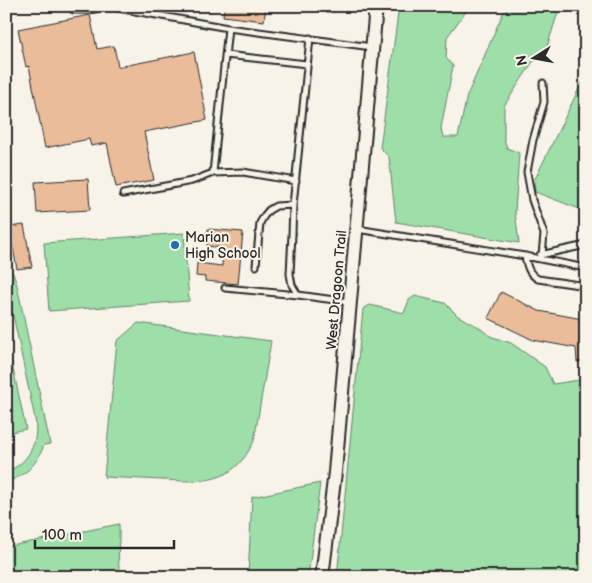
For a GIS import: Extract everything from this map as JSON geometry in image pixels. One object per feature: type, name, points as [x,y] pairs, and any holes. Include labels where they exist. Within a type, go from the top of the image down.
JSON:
[{"type":"street","name":"West Dragoon Trail","points":[[322,577],[335,472],[376,6]]},
{"type":"lane","points":[[67,6],[74,10],[90,10],[107,6],[228,28],[372,47]]},
{"type":"lane","points":[[213,174],[228,28]]},
{"type":"lane","points":[[298,296],[292,285],[290,274],[293,205],[310,38]]},
{"type":"lane","points":[[225,55],[307,64]]},
{"type":"lane","points":[[542,255],[544,234],[532,200],[527,172],[533,140],[544,102],[543,83]]},
{"type":"lane","points":[[123,194],[192,181],[213,174],[243,172],[296,181]]},
{"type":"lane","points":[[256,266],[260,223],[264,216],[276,206],[293,205]]},
{"type":"lane","points":[[356,228],[586,268]]},
{"type":"lane","points":[[525,256],[542,255],[586,245]]},
{"type":"lane","points":[[525,256],[528,269],[532,276],[538,279],[586,286]]},
{"type":"lane","points":[[225,288],[350,302]]},
{"type":"green space","points":[[399,6],[470,6],[447,37],[446,58],[453,66],[441,128],[443,137],[458,137],[467,96],[503,13],[510,6],[560,6],[546,50],[532,63],[504,106],[504,139],[507,148],[519,153],[515,212],[519,243],[396,222],[389,157],[380,148]]},
{"type":"green space","points":[[586,74],[586,215],[582,210],[535,192],[534,181]]},
{"type":"green space","points":[[184,233],[189,301],[49,311],[44,243]]},
{"type":"green space","points":[[6,263],[14,275],[17,285],[50,444],[44,445],[30,469],[19,477],[6,482],[6,472],[21,463],[31,451],[36,428],[6,282]]},
{"type":"green space","points":[[415,296],[445,303],[458,316],[477,326],[490,336],[511,343],[545,367],[553,384],[586,379],[586,577],[337,577],[363,309],[370,305],[404,313],[409,300]]},
{"type":"green space","points":[[138,323],[271,341],[254,441],[237,466],[227,473],[216,478],[191,481],[104,477],[117,341]]},
{"type":"green space","points":[[6,336],[26,429],[6,433]]},
{"type":"green space","points":[[320,483],[308,577],[248,577],[252,497]]},
{"type":"green space","points":[[119,524],[118,558],[121,577],[6,577],[6,547]]},
{"type":"building","points":[[224,6],[266,6],[264,21],[223,16]]},
{"type":"building","points":[[90,15],[97,49],[114,46],[118,67],[194,52],[207,120],[144,132],[154,180],[116,187],[107,143],[91,146],[89,139],[45,148],[29,66],[26,67],[18,29]]},
{"type":"building","points":[[88,179],[90,210],[37,213],[35,182]]},
{"type":"building","points":[[24,225],[32,267],[17,269],[9,227]]},
{"type":"building","points":[[208,229],[243,232],[238,284],[205,281],[205,277],[196,276],[197,263],[222,266],[223,248],[207,246]]},
{"type":"building","points":[[501,292],[539,311],[586,318],[586,361],[577,362],[576,348],[533,340],[488,318]]},
{"type":"place","name":"Marian High School","points":[[175,245]]}]
